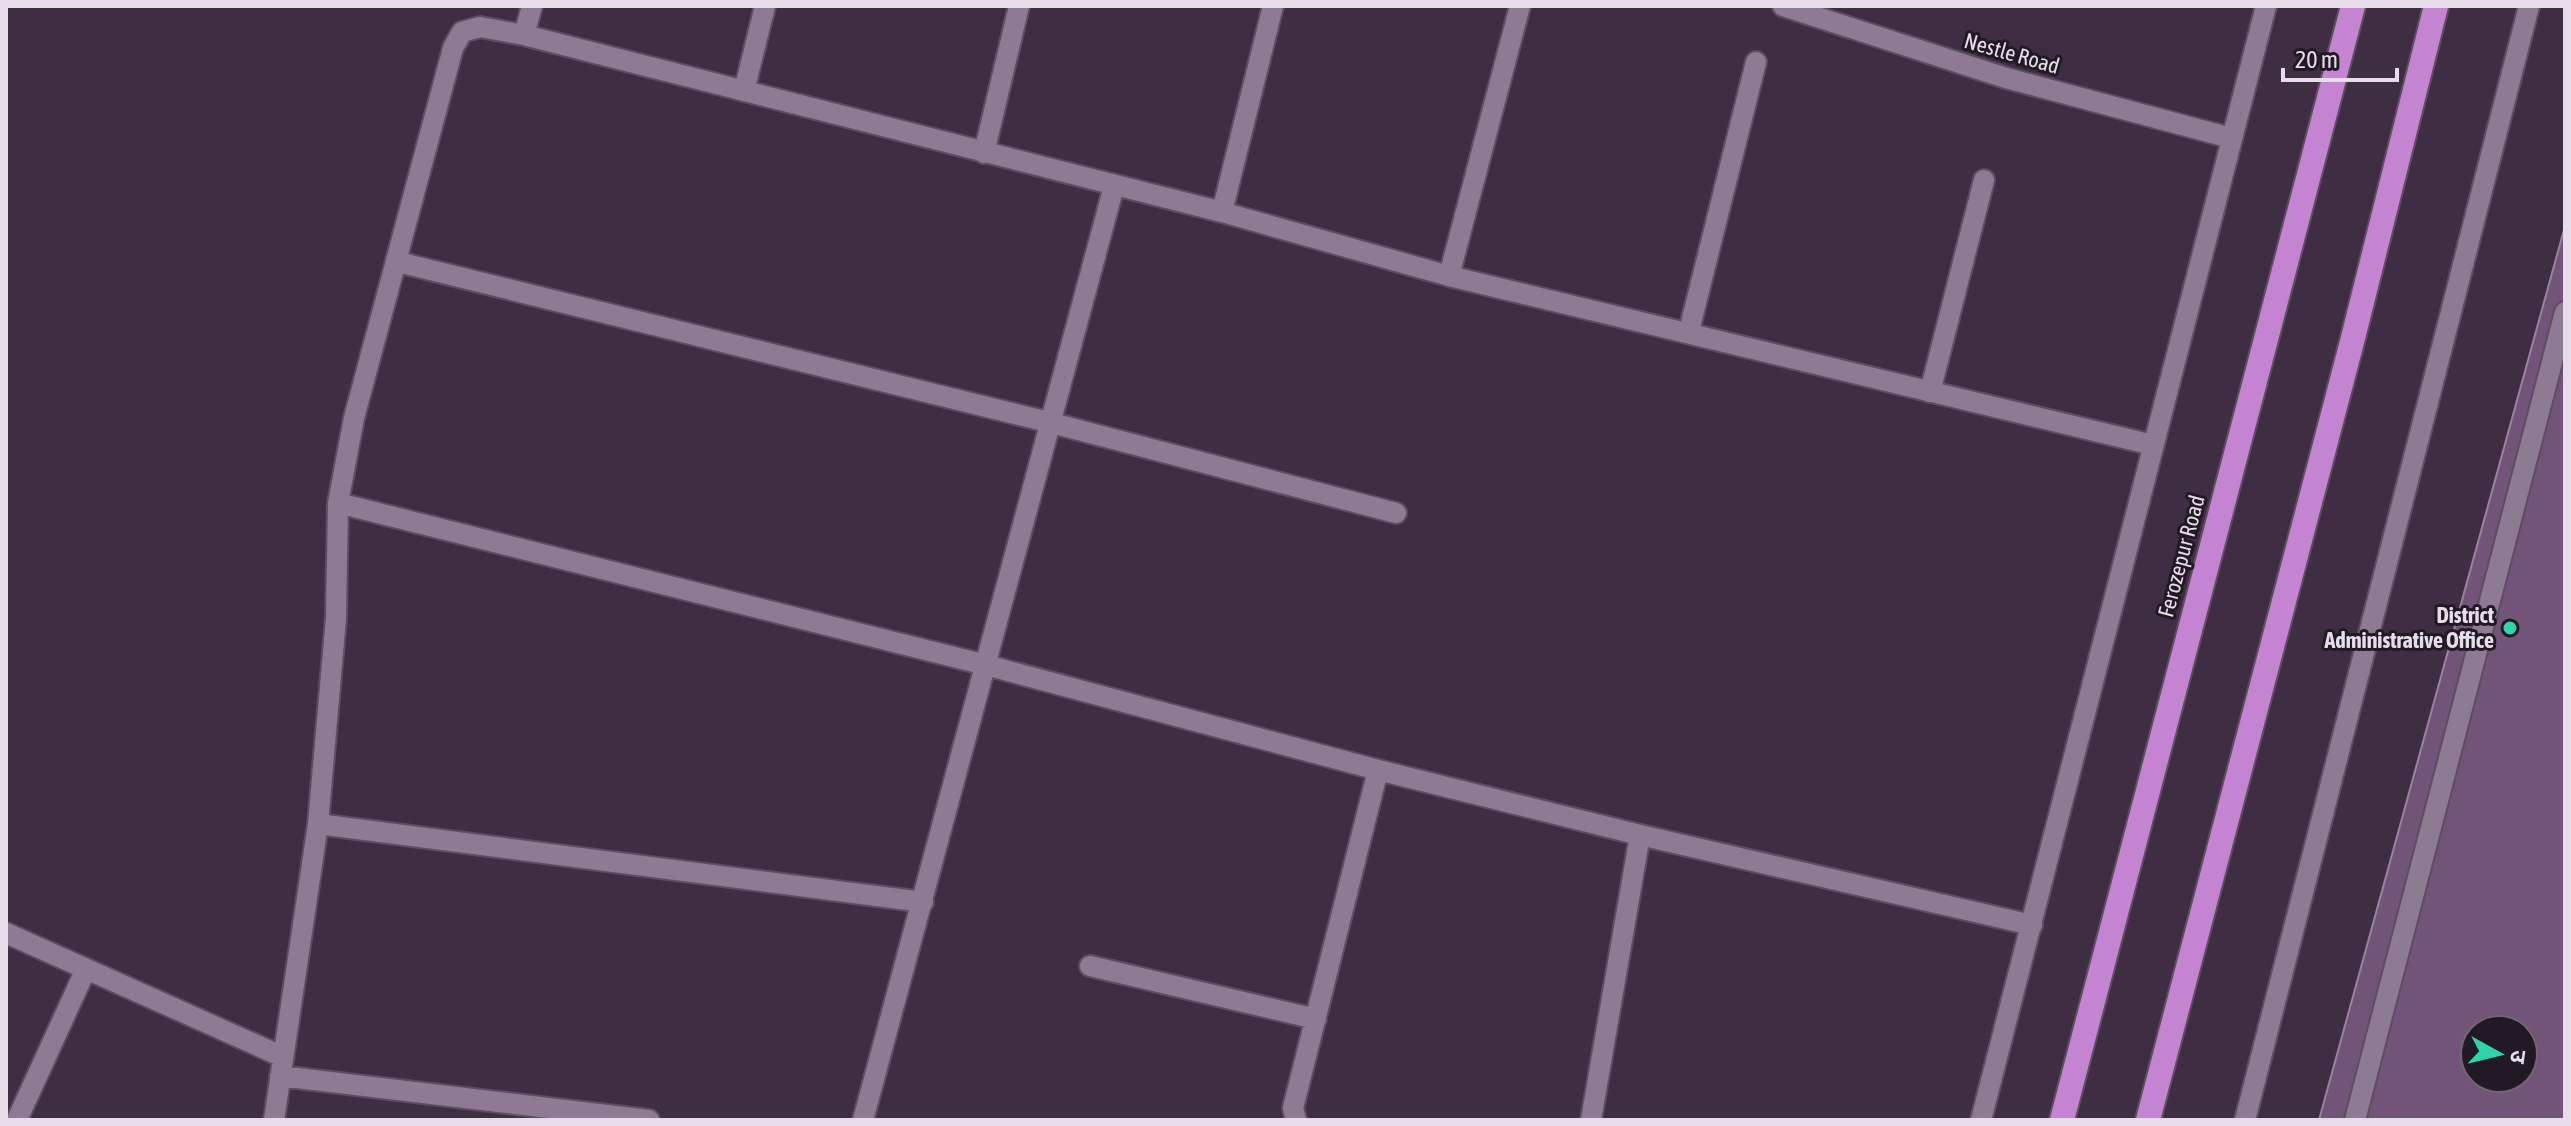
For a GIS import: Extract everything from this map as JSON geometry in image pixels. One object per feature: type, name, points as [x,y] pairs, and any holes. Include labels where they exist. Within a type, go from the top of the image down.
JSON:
[{"type":"highway","name":"Ferozepur Road","points":[[2062,1120],[2353,6]]},
{"type":"highway","points":[[2148,1120],[2353,338],[2436,6]]},
{"type":"street","points":[[524,35],[532,6]]},
{"type":"street","points":[[744,91],[765,6]]},
{"type":"street","points":[[984,153],[1019,6]]},
{"type":"street","points":[[1222,212],[1273,6]]},
{"type":"street","points":[[1449,276],[1520,6]]},
{"type":"street","name":"Nestle Road","points":[[1783,6],[1814,11],[2006,78],[2231,138]]},
{"type":"street","points":[[1981,1120],[2266,6]]},
{"type":"street","points":[[2245,1120],[2529,6]]},
{"type":"street","points":[[274,1120],[318,824],[336,618],[338,503],[354,418],[453,48],[462,32],[480,27],[524,35],[1222,212],[1449,276],[1689,331],[2153,445]]},
{"type":"street","points":[[1689,331],[1756,62]]},
{"type":"street","points":[[1930,392],[1984,180]]},
{"type":"street","points":[[863,1120],[1114,186]]},
{"type":"street","points":[[398,262],[1052,423],[1396,513]]},
{"type":"street","points":[[2355,1120],[2565,312]]},
{"type":"street","points":[[338,503],[986,665],[1378,770],[1640,835],[2032,925]]},
{"type":"street","points":[[1296,1120],[1293,1108],[1378,770]]},
{"type":"street","points":[[318,824],[923,902]]},
{"type":"street","points":[[1591,1120],[1640,835]]},
{"type":"street","points":[[6,933],[282,1066],[649,1120]]},
{"type":"street","points":[[1090,966],[1316,1019]]},
{"type":"street","points":[[17,1120],[86,969]]},
{"type":"building","name":"District Administrative Office","points":[[2565,226],[2565,1120],[2319,1120]]},
{"type":"place","name":"District Administrative Office","points":[[2510,628]]}]
